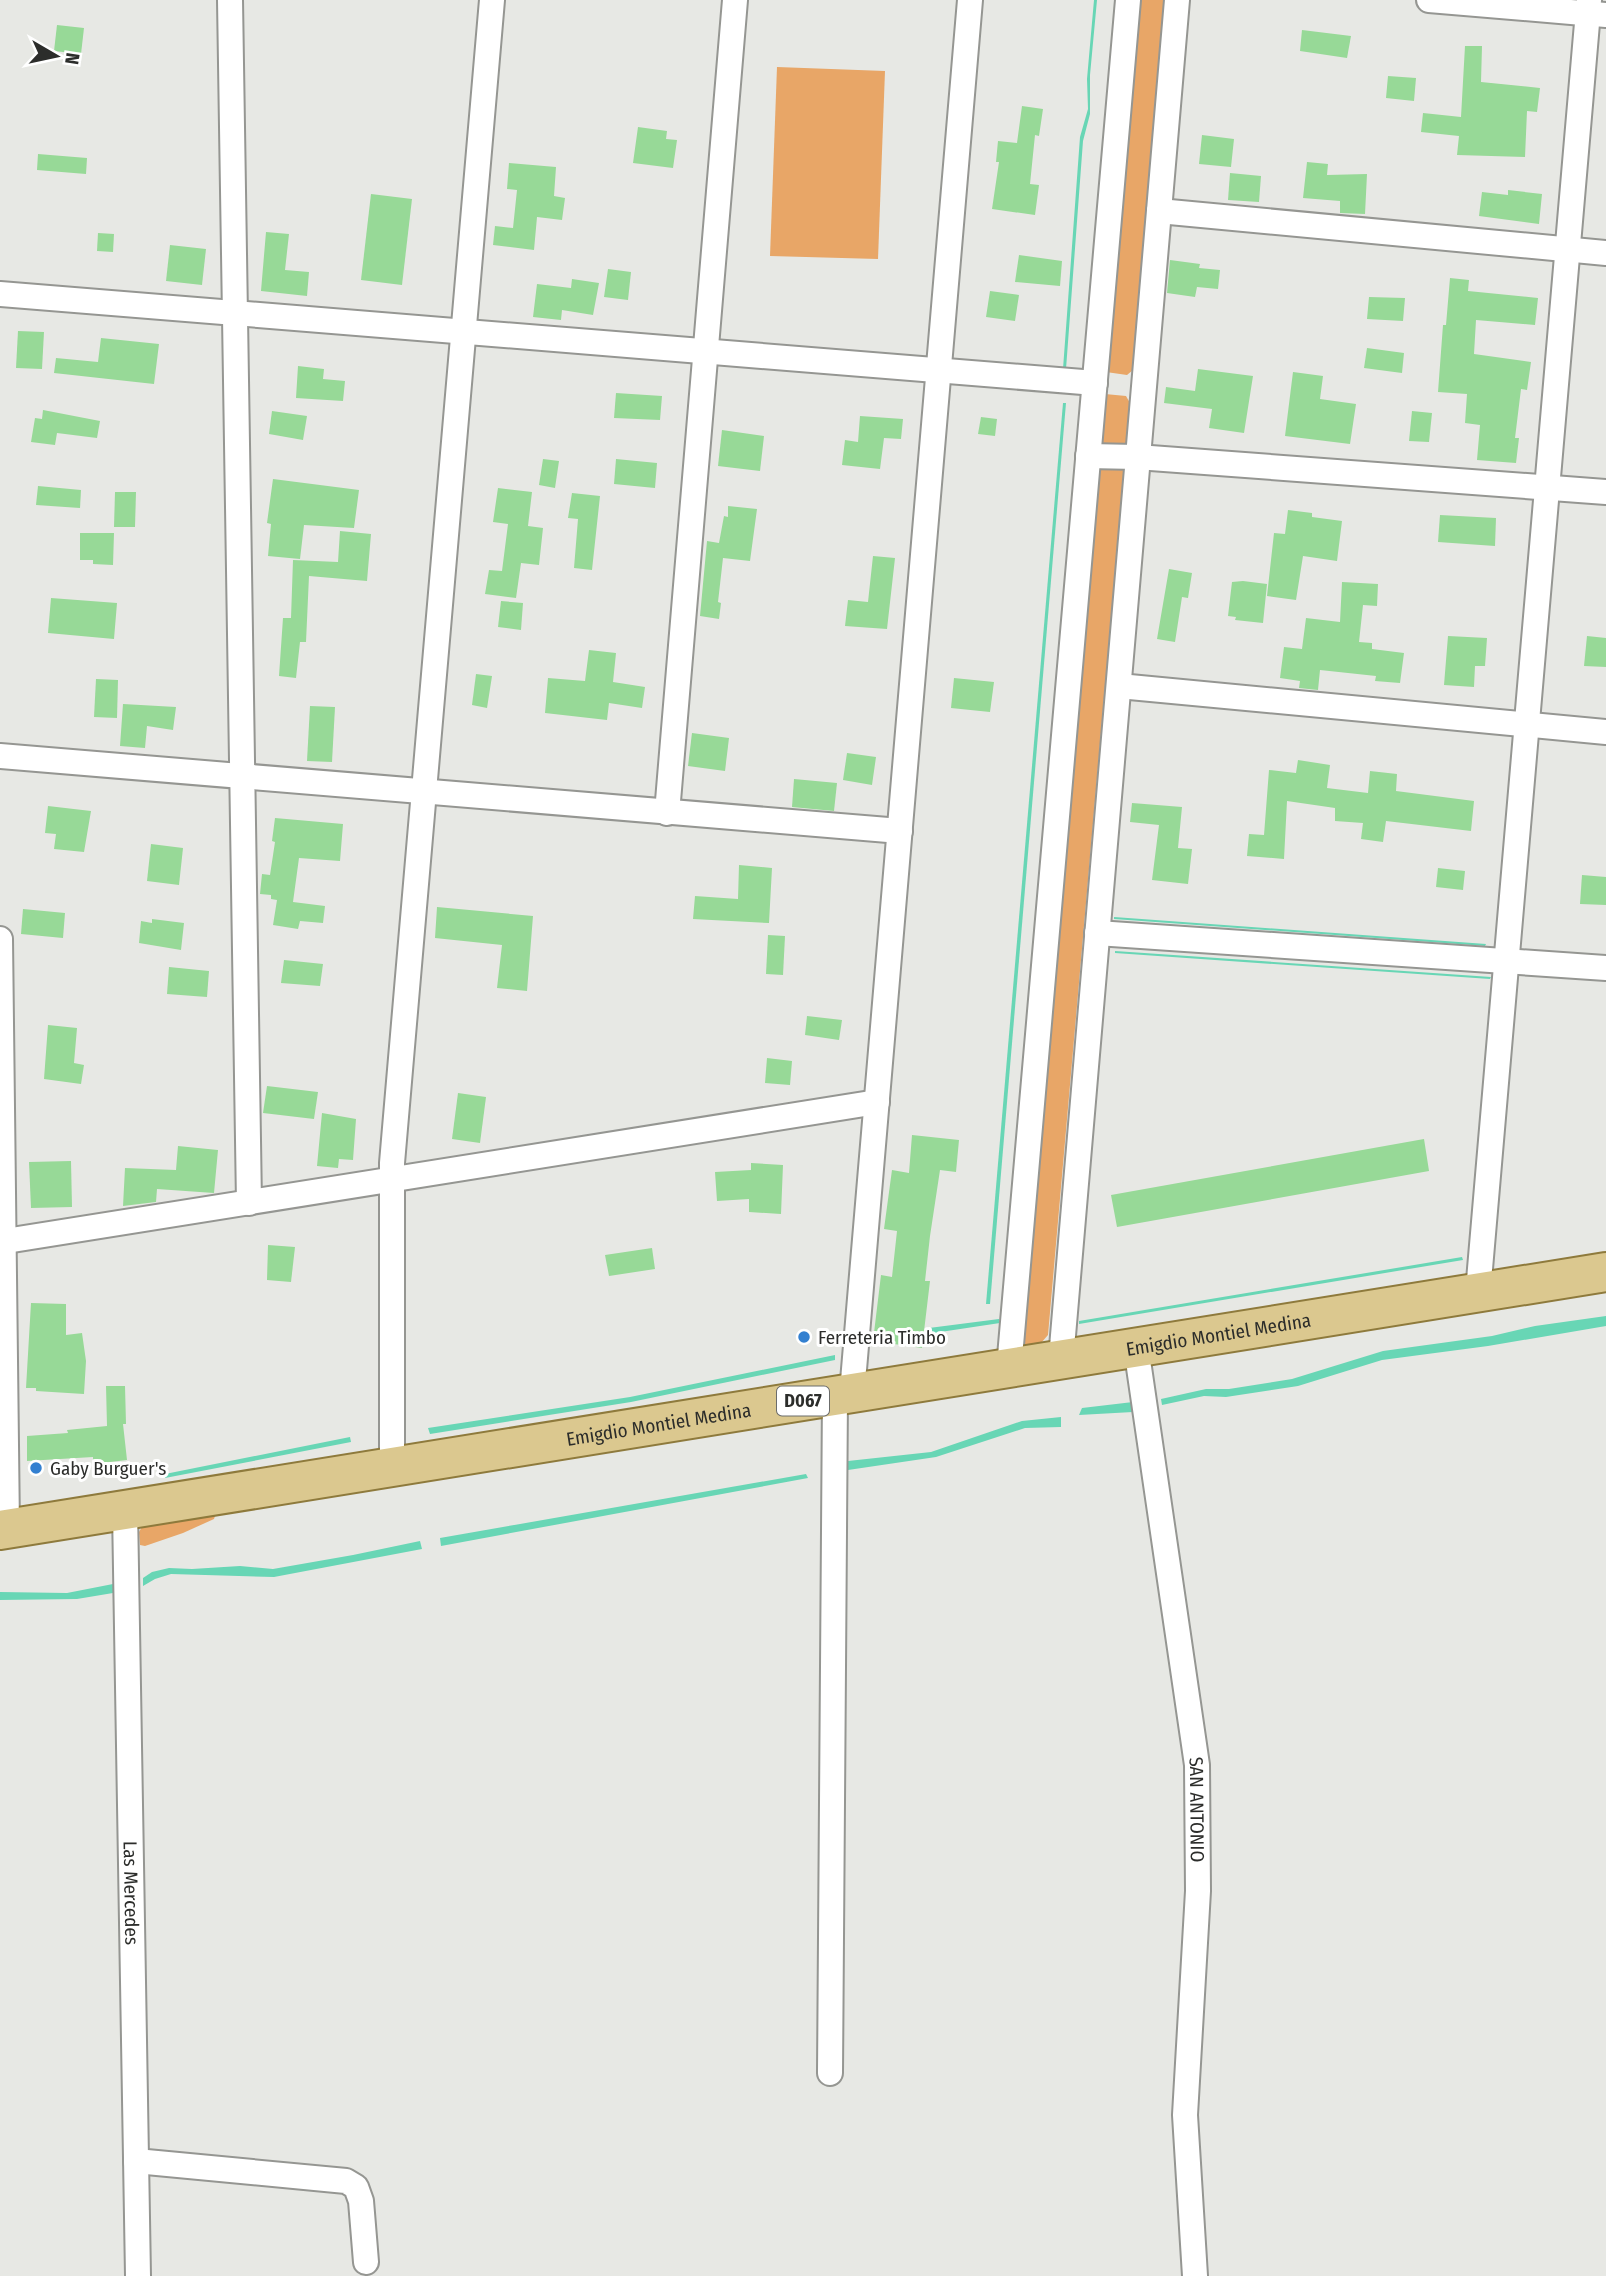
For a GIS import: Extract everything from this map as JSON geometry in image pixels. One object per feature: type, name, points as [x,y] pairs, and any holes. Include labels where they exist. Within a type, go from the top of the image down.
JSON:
[{"type":"main road","name":"Emigdio Montiel Medina","points":[[4,1530],[1606,1272]]},
{"type":"street","points":[[230,0],[249,1203]]},
{"type":"street","points":[[392,1467],[391,1180],[492,0]]},
{"type":"street","points":[[667,813],[735,0]]},
{"type":"street","points":[[830,2073],[844,1395],[877,1102],[970,0]]},
{"type":"street","points":[[1009,1368],[1128,0]]},
{"type":"street","points":[[1061,1359],[1177,0]]},
{"type":"street","points":[[1429,0],[1594,9],[1568,249],[1478,1293]]},
{"type":"street","points":[[1159,211],[1606,253]]},
{"type":"street","points":[[0,294],[1095,383]]},
{"type":"street","points":[[1088,456],[1138,457],[1606,492]]},
{"type":"street","points":[[1119,686],[1606,732]]},
{"type":"street","points":[[0,756],[242,774],[667,813],[900,831]]},
{"type":"street","points":[[1097,933],[1606,968]]},
{"type":"street","points":[[0,939],[4,1530]]},
{"type":"street","points":[[2,1242],[877,1102]]},
{"type":"street","name":"SAN ANTONIO","points":[[1136,1347],[1197,1765],[1198,1891],[1185,2115],[1195,2276]]},
{"type":"street","name":"Las Mercedes","points":[[125,1510],[138,2276]]},
{"type":"street","points":[[136,2161],[346,2181],[356,2187],[361,2201],[366,2262]]},
{"type":"shaded area","points":[[1094,0],[1097,0],[1090,75],[1090,114],[1083,141],[1066,369],[1063,369],[1080,137],[1088,109],[1087,79]]},
{"type":"shaded area","points":[[1136,0],[1166,0],[1133,370],[1127,375],[1106,372]]},
{"type":"shaded area","points":[[777,67],[885,71],[878,259],[770,256]]},
{"type":"shaded area","points":[[1105,394],[1126,396],[1130,403],[1048,1335],[1041,1343],[1025,1345],[1022,1342]]},
{"type":"shaded area","points":[[1063,403],[1066,403],[990,1304],[986,1304]]},
{"type":"shaded area","points":[[1114,917],[1486,944],[1485,946]]},
{"type":"shaded area","points":[[1115,951],[1491,977],[1490,979]]},
{"type":"shaded area","points":[[1462,1257],[1463,1260],[1079,1324],[1079,1321]]},
{"type":"shaded area","points":[[1606,1316],[1606,1326],[1382,1360],[1298,1386],[1226,1397],[1204,1396],[1162,1405],[1161,1399],[1206,1389],[1229,1389],[1292,1379],[1383,1351]]},
{"type":"shaded area","points":[[999,1319],[1000,1323],[927,1334],[929,1328]]},
{"type":"shaded area","points":[[835,1355],[835,1360],[631,1402],[430,1434],[428,1428],[630,1397]]},
{"type":"shaded area","points":[[1133,1402],[1133,1412],[1079,1415],[1082,1408]]},
{"type":"shaded area","points":[[1061,1417],[1061,1427],[1025,1428],[936,1457],[848,1470],[848,1461],[931,1452],[1022,1421]]},
{"type":"shaded area","points":[[350,1437],[351,1442],[165,1478],[165,1474]]},
{"type":"shaded area","points":[[806,1474],[808,1478],[441,1546],[440,1538]]},
{"type":"shaded area","points":[[213,1515],[214,1519],[183,1533],[145,1546],[140,1545],[139,1532],[143,1525]]},
{"type":"shaded area","points":[[420,1541],[422,1549],[274,1577],[171,1574],[143,1586],[143,1578],[152,1572],[169,1568],[240,1566],[273,1569]]},
{"type":"shaded area","points":[[113,1584],[113,1593],[77,1599],[0,1600],[0,1592],[67,1593]]},
{"type":"building","points":[[57,25],[84,28],[81,54],[54,51]]},
{"type":"building","points":[[1302,30],[1351,36],[1347,58],[1300,51]]},
{"type":"building","points":[[1465,46],[1482,46],[1481,82],[1540,88],[1537,112],[1527,111],[1525,157],[1457,155],[1459,136],[1421,132],[1423,113],[1461,117]]},
{"type":"building","points":[[1388,76],[1416,78],[1414,101],[1386,98]]},
{"type":"building","points":[[1022,106],[1043,109],[1039,136],[1035,135],[1030,184],[1039,185],[1035,215],[992,209],[999,162],[996,162],[998,141],[1017,143]]},
{"type":"building","points":[[638,127],[667,131],[666,139],[677,140],[673,168],[633,163]]},
{"type":"building","points":[[1202,135],[1234,139],[1231,167],[1199,164]]},
{"type":"building","points":[[38,154],[87,158],[86,174],[37,170]]},
{"type":"building","points":[[1307,162],[1328,164],[1327,175],[1367,174],[1365,214],[1340,213],[1340,201],[1303,198]]},
{"type":"building","points":[[509,163],[556,167],[554,196],[565,198],[562,220],[537,217],[534,250],[493,245],[495,226],[513,228],[517,190],[507,189]]},
{"type":"building","points":[[1230,173],[1261,176],[1259,202],[1228,200]]},
{"type":"building","points":[[1508,190],[1542,194],[1539,224],[1479,216],[1482,192],[1508,195]]},
{"type":"building","points":[[371,194],[412,199],[402,285],[361,280]]},
{"type":"building","points":[[266,232],[289,234],[285,270],[309,272],[307,296],[261,291]]},
{"type":"building","points":[[98,233],[114,234],[113,252],[97,251]]},
{"type":"building","points":[[170,245],[206,249],[202,285],[166,281]]},
{"type":"building","points":[[1019,255],[1062,261],[1060,286],[1015,282]]},
{"type":"building","points":[[1170,260],[1200,264],[1199,268],[1220,270],[1218,289],[1197,287],[1195,297],[1167,293]]},
{"type":"building","points":[[608,269],[631,272],[628,300],[604,297]]},
{"type":"building","points":[[1450,278],[1469,280],[1468,291],[1538,298],[1535,325],[1476,320],[1474,354],[1531,362],[1527,390],[1521,389],[1515,438],[1519,438],[1516,463],[1477,460],[1480,425],[1465,423],[1467,394],[1438,392]]},
{"type":"building","points":[[572,279],[599,283],[593,315],[562,310],[561,320],[533,317],[537,284],[571,288]]},
{"type":"building","points":[[990,291],[1019,295],[1015,321],[986,317]]},
{"type":"building","points":[[1369,297],[1405,298],[1403,321],[1367,319]]},
{"type":"building","points":[[18,331],[44,332],[42,369],[16,368]]},
{"type":"building","points":[[101,338],[159,344],[154,384],[54,373],[56,358],[98,362]]},
{"type":"building","points":[[1367,348],[1404,353],[1402,373],[1364,368]]},
{"type":"building","points":[[298,366],[324,369],[323,379],[345,381],[343,401],[296,398]]},
{"type":"building","points":[[1198,369],[1253,376],[1244,433],[1209,428],[1212,409],[1164,403],[1166,387],[1195,391]]},
{"type":"building","points":[[1293,372],[1323,376],[1320,399],[1356,404],[1350,444],[1285,436]]},
{"type":"building","points":[[616,393],[662,396],[660,420],[614,418]]},
{"type":"building","points":[[43,410],[100,421],[97,438],[57,433],[55,445],[31,442],[35,418],[42,419]]},
{"type":"building","points":[[272,411],[307,416],[303,440],[269,434]]},
{"type":"building","points":[[1412,411],[1432,413],[1429,442],[1409,441]]},
{"type":"building","points":[[860,416],[903,419],[901,439],[884,438],[880,469],[842,465],[845,440],[858,442]]},
{"type":"building","points":[[981,417],[997,419],[995,436],[978,434]]},
{"type":"building","points":[[722,430],[764,436],[760,471],[718,466]]},
{"type":"building","points":[[543,459],[559,461],[555,488],[539,485]]},
{"type":"building","points":[[616,459],[657,463],[655,488],[614,484]]},
{"type":"building","points":[[273,479],[359,490],[354,528],[304,525],[300,559],[268,556],[271,524],[267,523]]},
{"type":"building","points":[[38,486],[81,490],[80,508],[36,505]]},
{"type":"building","points":[[498,488],[532,492],[528,526],[543,528],[539,565],[521,563],[516,598],[485,594],[489,570],[502,571],[508,524],[493,522]]},
{"type":"building","points":[[115,492],[136,492],[135,527],[114,527]]},
{"type":"building","points":[[572,493],[600,496],[592,570],[574,568],[578,519],[568,518]]},
{"type":"building","points":[[728,506],[757,509],[750,561],[723,558],[718,602],[721,603],[719,619],[700,616],[707,541],[719,543],[724,516],[728,517]]},
{"type":"building","points":[[1288,510],[1342,521],[1337,561],[1303,556],[1296,600],[1267,596],[1274,533],[1285,534]]},
{"type":"building","points":[[1440,515],[1496,518],[1495,546],[1438,542]]},
{"type":"building","points":[[340,531],[371,534],[367,581],[309,576],[306,642],[300,642],[296,678],[279,676],[283,618],[291,618],[293,560],[338,562]]},
{"type":"building","points":[[80,533],[114,533],[113,565],[80,560]]},
{"type":"building","points":[[873,556],[895,558],[887,629],[845,626],[848,600],[868,602]]},
{"type":"building","points":[[1169,569],[1192,573],[1188,598],[1182,597],[1175,642],[1157,639]]},
{"type":"building","points":[[1232,582],[1267,584],[1263,623],[1235,620],[1236,617],[1228,616]]},
{"type":"building","points":[[1342,582],[1378,584],[1377,606],[1363,605],[1359,642],[1372,643],[1372,649],[1404,653],[1400,683],[1375,681],[1376,676],[1320,670],[1318,690],[1299,688],[1300,681],[1280,678],[1284,647],[1302,649],[1306,618],[1340,622]]},
{"type":"building","points":[[51,598],[117,603],[114,639],[48,633]]},
{"type":"building","points":[[501,601],[523,603],[521,630],[498,627]]},
{"type":"building","points":[[1448,636],[1487,638],[1485,666],[1475,666],[1474,687],[1444,685]]},
{"type":"building","points":[[1587,636],[1606,638],[1606,667],[1584,666]]},
{"type":"building","points":[[589,650],[616,653],[613,682],[645,687],[642,708],[609,703],[607,720],[545,713],[548,678],[585,681]]},
{"type":"building","points":[[476,674],[492,676],[487,708],[472,705]]},
{"type":"building","points":[[954,678],[994,682],[990,712],[951,708]]},
{"type":"building","points":[[96,679],[118,680],[117,718],[94,717]]},
{"type":"building","points":[[123,704],[176,707],[173,730],[147,726],[145,748],[120,746]]},
{"type":"building","points":[[310,706],[335,707],[332,762],[307,761]]},
{"type":"building","points":[[692,733],[729,738],[725,771],[688,766]]},
{"type":"building","points":[[847,753],[876,757],[872,785],[843,780]]},
{"type":"building","points":[[1298,760],[1330,765],[1327,788],[1368,793],[1370,771],[1397,774],[1396,791],[1474,801],[1471,831],[1386,821],[1383,842],[1361,839],[1363,823],[1335,821],[1335,808],[1287,801],[1284,859],[1247,856],[1249,834],[1264,835],[1269,770],[1296,773]]},
{"type":"building","points":[[794,779],[837,783],[834,811],[792,807]]},
{"type":"building","points":[[1132,803],[1182,807],[1178,848],[1192,849],[1188,884],[1152,880],[1159,825],[1130,822]]},
{"type":"building","points":[[48,806],[91,811],[84,852],[54,849],[56,834],[45,833]]},
{"type":"building","points":[[275,818],[343,824],[340,861],[299,858],[293,902],[325,906],[323,923],[300,921],[298,929],[273,925],[277,900],[271,899],[271,895],[260,894],[262,874],[270,875]]},
{"type":"building","points":[[151,844],[183,848],[179,885],[147,881]]},
{"type":"building","points":[[739,865],[772,868],[769,923],[693,919],[695,896],[738,899]]},
{"type":"building","points":[[1438,868],[1465,871],[1463,890],[1436,887]]},
{"type":"building","points":[[1582,875],[1606,877],[1606,905],[1580,904]]},
{"type":"building","points":[[437,907],[533,916],[527,991],[497,988],[502,945],[435,938]]},
{"type":"building","points":[[23,909],[65,913],[63,938],[21,934]]},
{"type":"building","points":[[152,919],[184,923],[181,950],[139,943],[141,921],[152,923]]},
{"type":"building","points":[[768,935],[785,936],[783,975],[766,974]]},
{"type":"building","points":[[284,960],[323,964],[320,986],[281,983]]},
{"type":"building","points":[[169,967],[209,971],[207,997],[167,994]]},
{"type":"building","points":[[807,1016],[842,1020],[839,1040],[805,1035]]},
{"type":"building","points":[[48,1025],[77,1028],[74,1063],[84,1065],[81,1084],[44,1079]]},
{"type":"building","points":[[767,1058],[792,1061],[790,1085],[765,1083]]},
{"type":"building","points":[[267,1086],[318,1092],[314,1119],[263,1113]]},
{"type":"building","points":[[458,1093],[486,1097],[480,1143],[452,1139]]},
{"type":"building","points":[[322,1113],[356,1119],[353,1160],[339,1159],[338,1168],[317,1166]]},
{"type":"building","points":[[912,1135],[959,1140],[956,1172],[940,1170],[925,1281],[930,1281],[922,1348],[873,1341],[881,1275],[892,1277],[897,1231],[884,1229],[892,1170],[909,1173]]},
{"type":"building","points":[[1424,1139],[1429,1171],[1117,1227],[1111,1195]]},
{"type":"building","points":[[178,1146],[218,1150],[214,1193],[157,1189],[156,1202],[123,1206],[125,1168],[176,1170]]},
{"type":"building","points":[[71,1161],[72,1207],[31,1208],[29,1162]]},
{"type":"building","points":[[751,1163],[783,1165],[781,1214],[749,1212],[749,1199],[717,1201],[715,1172],[751,1170]]},
{"type":"building","points":[[268,1245],[295,1247],[291,1282],[267,1280]]},
{"type":"building","points":[[652,1248],[655,1269],[609,1276],[605,1255]]},
{"type":"building","points":[[31,1303],[66,1304],[66,1335],[82,1333],[86,1361],[84,1394],[26,1388]]},
{"type":"building","points":[[106,1386],[125,1386],[126,1424],[123,1424],[127,1460],[93,1464],[93,1457],[27,1461],[27,1436],[68,1433],[67,1430],[107,1426]]},
{"type":"place","name":"Ferreteria Timbo","points":[[804,1337]]},
{"type":"place","name":"Gaby Burguer's","points":[[36,1468]]}]
